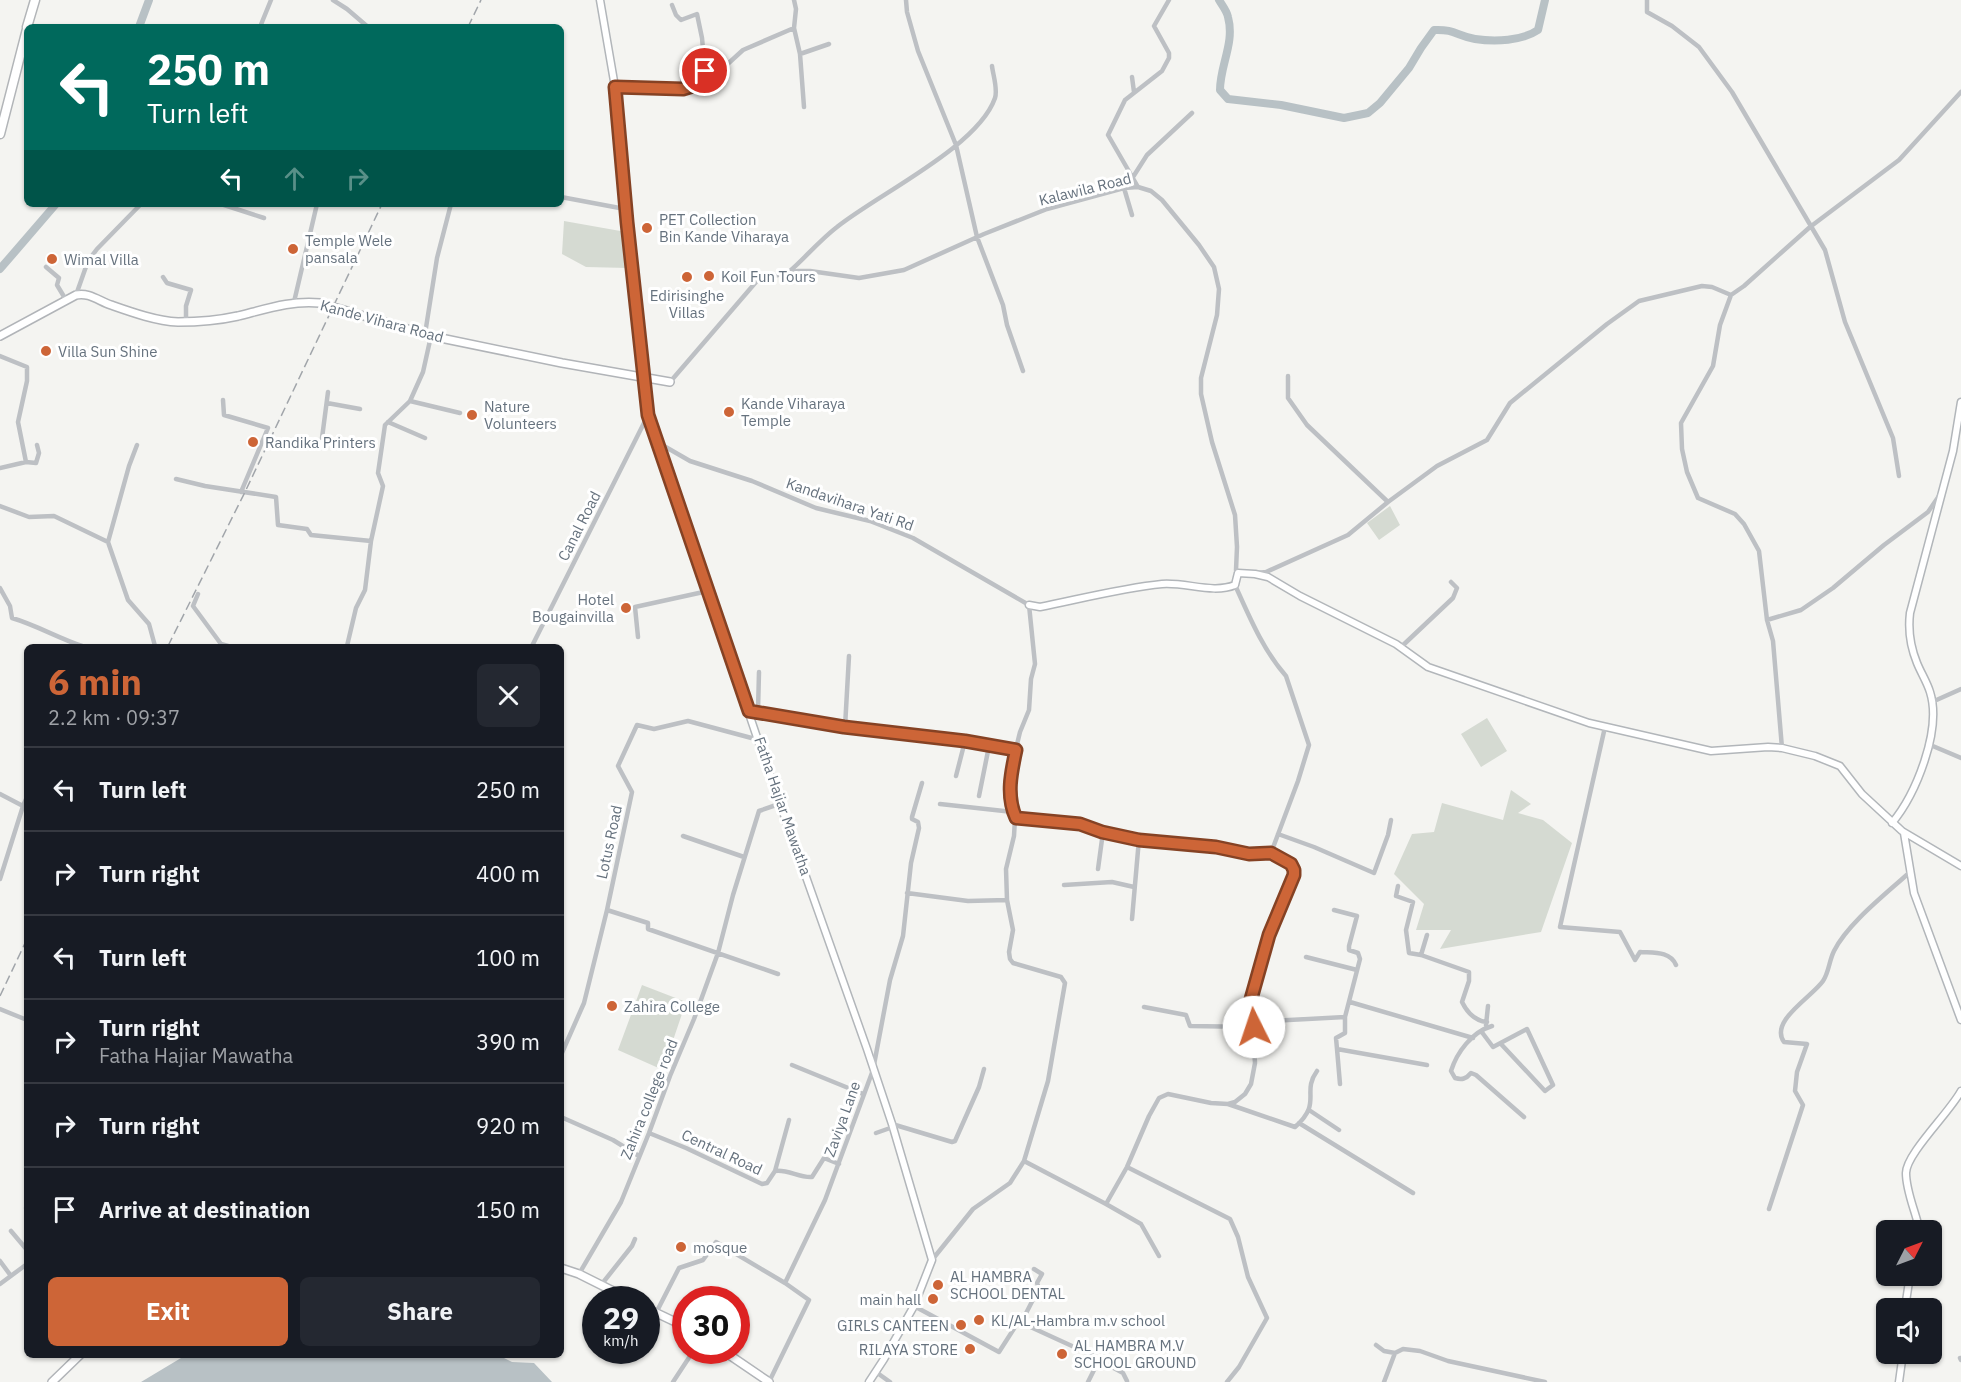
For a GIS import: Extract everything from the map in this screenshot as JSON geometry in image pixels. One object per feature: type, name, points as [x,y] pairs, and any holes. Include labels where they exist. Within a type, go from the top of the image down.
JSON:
[{"type":"highway","points":[[28,24],[35,0]]},
{"type":"highway","points":[[0,134],[24,40]]},
{"type":"main road","name":"Kande Vihara Road","points":[[76,295],[84,293],[111,305],[159,319],[186,321],[234,317],[294,302],[320,303],[428,335],[670,382]]},
{"type":"main road","points":[[0,336],[76,295]]},
{"type":"main road","points":[[564,1269],[601,1285]]},
{"type":"main road","points":[[52,1382],[77,1358]]},
{"type":"main road","points":[[743,1364],[769,1382]]},
{"type":"street","points":[[261,24],[270,0]]},
{"type":"street","points":[[333,0],[364,24]]},
{"type":"street","name":"Fatha Hajiar Mawatha","points":[[600,0],[615,87],[625,209],[648,415],[893,1126],[932,1260]]},
{"type":"street","points":[[794,0],[796,9],[794,28],[800,54],[804,107]]},
{"type":"street","points":[[906,0],[918,51],[956,145],[977,237],[1003,305],[1007,325],[1023,371]]},
{"type":"street","points":[[1138,187],[1108,135],[1125,100],[1167,66],[1169,52],[1154,26],[1169,0]]},
{"type":"street","points":[[1647,0],[1647,12],[1672,26],[1699,46],[1732,92],[1825,250],[1845,321],[1893,438],[1899,476]]},
{"type":"street","points":[[672,5],[681,20],[697,14],[705,71],[709,81]]},
{"type":"street","points":[[615,87],[683,89],[709,81],[743,50],[794,28]]},
{"type":"street","points":[[800,54],[829,44]]},
{"type":"street","points":[[788,273],[837,227],[956,145],[972,131],[988,112],[996,95],[992,66]]},
{"type":"street","points":[[681,74],[683,89]]},
{"type":"street","points":[[1132,77],[1134,92]]},
{"type":"street","points":[[1782,748],[1773,641],[1767,620],[1759,551],[1744,524],[1735,514],[1698,498],[1687,472],[1682,449],[1681,423],[1713,366],[1720,325],[1731,295],[1810,227],[1899,160],[1961,92]]},
{"type":"street","points":[[1133,177],[1147,155],[1192,113]]},
{"type":"street","name":"Kalawila Road","points":[[670,382],[756,282],[768,277],[810,271],[859,278],[904,270],[1047,209],[1124,188],[1138,187],[1151,190],[1199,245],[1214,267],[1219,289],[1201,378],[1201,393],[1212,442],[1235,515],[1236,570],[1238,573]]},
{"type":"street","points":[[1124,188],[1132,215]]},
{"type":"street","points":[[564,198],[625,209]]},
{"type":"street","points":[[76,295],[81,277],[92,255],[138,207]]},
{"type":"street","points":[[230,207],[264,218]]},
{"type":"street","points":[[294,302],[316,207]]},
{"type":"street","points":[[347,644],[356,608],[365,590],[371,541],[383,486],[378,473],[385,425],[410,401],[424,369],[437,258],[450,207]]},
{"type":"street","points":[[46,267],[59,278],[57,285],[66,300]]},
{"type":"street","points":[[163,277],[167,283],[191,290],[186,306],[186,321]]},
{"type":"street","points":[[1255,574],[1266,572],[1348,535],[1437,466],[1487,440],[1510,404],[1607,324],[1639,301],[1702,286],[1712,287],[1731,295]]},
{"type":"street","points":[[0,357],[27,367],[27,381],[18,422],[26,462]]},
{"type":"street","points":[[1288,376],[1288,398],[1307,425],[1388,502]]},
{"type":"street","points":[[322,438],[328,392]]},
{"type":"street","points":[[223,400],[224,414],[268,428],[241,492]]},
{"type":"street","points":[[410,401],[460,413]]},
{"type":"street","points":[[1892,822],[1915,788],[1928,744],[1932,702],[1908,633],[1910,613],[1953,451],[1961,402]]},
{"type":"street","points":[[327,403],[360,409]]},
{"type":"street","name":"Canal Road","points":[[533,644],[648,415]]},
{"type":"street","points":[[387,422],[425,438]]},
{"type":"street","name":"Kandavihara Yati Rd","points":[[657,442],[690,461],[752,481],[816,508],[870,521],[913,538],[1029,605]]},
{"type":"street","points":[[137,445],[108,542],[128,600],[149,624],[154,644]]},
{"type":"street","points":[[0,468],[26,462],[36,463],[39,453],[37,446]]},
{"type":"street","points":[[176,479],[276,497],[278,525],[307,530],[311,535],[371,541]]},
{"type":"street","points":[[1767,620],[1801,610],[1833,588],[1884,544],[1928,512],[1944,489]]},
{"type":"street","points":[[0,506],[29,517],[54,516],[108,542]]},
{"type":"street","points":[[1271,853],[1309,745],[1286,676],[1250,618],[1235,585],[1238,573],[1268,577],[1400,648],[1428,667],[1517,699],[1605,727],[1711,751],[1782,748],[1815,756],[1840,766],[1862,794],[1904,833],[1961,866]]},
{"type":"street","points":[[1400,648],[1453,598],[1457,588],[1451,582]]},
{"type":"street","points":[[869,1382],[914,1306],[932,1260],[973,1209],[1010,1183],[1024,1161],[1048,1081],[1065,983],[1061,977],[1013,963],[1009,952],[1013,930],[1007,900],[1006,869],[1014,836],[1010,773],[1020,732],[1029,710],[1035,664],[1029,605],[1040,607],[1162,584],[1186,584],[1224,589],[1235,585]]},
{"type":"street","points":[[0,588],[10,606],[12,618],[28,622],[77,644]]},
{"type":"street","points":[[638,637],[635,607],[708,591]]},
{"type":"street","points":[[198,594],[193,606],[221,644]]},
{"type":"street","points":[[844,727],[849,656]]},
{"type":"street","points":[[758,711],[759,672]]},
{"type":"street","points":[[1932,702],[1961,688]]},
{"type":"street","points":[[749,711],[844,727],[965,741],[1016,750]]},
{"type":"street","name":"Lotus Road","points":[[564,1048],[584,1003],[607,910],[632,792],[618,766],[637,725],[654,729],[688,721],[759,740]]},
{"type":"street","points":[[1605,727],[1560,927],[1620,932],[1635,960],[1640,952],[1667,954],[1676,965]]},
{"type":"street","points":[[956,776],[965,741]]},
{"type":"street","points":[[1928,744],[1961,758]]},
{"type":"street","points":[[979,796],[989,746]]},
{"type":"street","name":"Zaviya Lane","points":[[785,1283],[825,1200],[873,1070],[890,980],[903,936],[911,863],[919,828],[918,822],[912,817],[922,783]]},
{"type":"street","points":[[0,794],[24,806]]},
{"type":"street","name":"Zahira college road","points":[[579,1275],[621,1202],[694,1019],[718,952],[759,811],[782,803]]},
{"type":"street","points":[[940,804],[1080,824],[1102,832],[1139,840],[1216,847],[1249,854],[1271,853],[1291,864],[1294,870],[1269,935],[1251,999],[1255,1063],[1251,1083],[1245,1094],[1235,1102],[1228,1104]]},
{"type":"street","points":[[0,879],[24,810]]},
{"type":"street","points":[[1278,834],[1374,873],[1391,820]]},
{"type":"street","points":[[1098,869],[1102,832]]},
{"type":"street","points":[[1904,833],[1914,893],[1961,1017]]},
{"type":"street","points":[[683,836],[744,857]]},
{"type":"street","points":[[1132,919],[1139,840]]},
{"type":"street","points":[[1769,1209],[1803,1105],[1795,1091],[1797,1071],[1807,1044],[1784,1042],[1780,1032],[1784,1022],[1822,982],[1834,951],[1846,934],[1869,908],[1910,872]]},
{"type":"street","points":[[1064,885],[1112,882],[1134,887]]},
{"type":"street","points":[[1398,886],[1396,896],[1413,902],[1406,930],[1409,953],[1469,972],[1462,1002],[1465,1008],[1486,1026]]},
{"type":"street","points":[[908,893],[968,901],[1007,900]]},
{"type":"street","points":[[607,910],[648,923],[648,930],[778,974]]},
{"type":"street","points":[[1334,910],[1357,916],[1349,950],[1360,955],[1345,1017],[1345,1033],[1336,1038],[1340,1084]]},
{"type":"street","points":[[1421,955],[1427,935]]},
{"type":"street","points":[[1306,957],[1357,970]]},
{"type":"street","points":[[1350,1002],[1473,1038]]},
{"type":"street","points":[[1488,1006],[1486,1026],[1493,1047],[1527,1029],[1553,1085],[1545,1091],[1501,1044]]},
{"type":"street","points":[[1144,1007],[1186,1015],[1190,1026],[1345,1017]]},
{"type":"street","points":[[0,1009],[24,1019]]},
{"type":"street","points":[[1486,1026],[1454,1062],[1451,1071],[1455,1078],[1460,1079],[1467,1078],[1471,1073],[1476,1075],[1524,1117]]},
{"type":"street","points":[[1337,1049],[1426,1065]]},
{"type":"street","points":[[792,1065],[863,1094]]},
{"type":"street","points":[[876,1133],[893,1126],[955,1142],[979,1087],[984,1069]]},
{"type":"street","points":[[1106,1204],[1127,1167],[1159,1098],[1164,1095],[1228,1104],[1290,1127],[1299,1123],[1309,1110],[1312,1098],[1310,1081],[1317,1071]]},
{"type":"street","points":[[1917,1220],[1906,1182],[1906,1170],[1915,1152],[1954,1105],[1961,1091]]},
{"type":"street","points":[[1309,1110],[1339,1130]]},
{"type":"street","points":[[564,1118],[613,1140],[639,1156]]},
{"type":"street","points":[[775,1171],[789,1120]]},
{"type":"street","points":[[1299,1123],[1413,1193]]},
{"type":"street","name":"Central Road","points":[[649,1133],[762,1184],[767,1183],[775,1171],[789,1172],[806,1178],[812,1177],[824,1158],[839,1164]]},
{"type":"street","points":[[1024,1161],[1138,1221],[1159,1256]]},
{"type":"street","points":[[1127,1167],[1230,1219],[1238,1237],[1248,1278],[1267,1318],[1239,1367],[1227,1382]]},
{"type":"street","points":[[11,1232],[24,1247]]},
{"type":"street","points":[[601,1285],[635,1239]]},
{"type":"street","points":[[660,1305],[679,1268],[703,1260],[716,1242],[785,1283],[809,1300],[769,1382]]},
{"type":"street","points":[[0,1262],[11,1276]]},
{"type":"street","points":[[0,1284],[24,1266]]},
{"type":"street","points":[[914,1306],[999,1352],[1017,1324],[1020,1323],[1039,1288],[1037,1283],[1042,1274],[1034,1269]]},
{"type":"street","points":[[1020,1323],[1124,1372],[1127,1381]]},
{"type":"street","points":[[1376,1345],[1384,1352],[1395,1353],[1403,1349],[1420,1351],[1448,1361],[1545,1382]]},
{"type":"street","points":[[1384,1382],[1395,1353]]},
{"type":"street","points":[[1088,1382],[1099,1360]]},
{"type":"street","points":[[674,1382],[685,1364]]},
{"type":"street","points":[[1899,1382],[1901,1364]]},
{"type":"street","points":[[876,1372],[890,1382]]},
{"type":"shaded area","points":[[564,221],[626,232],[628,268],[586,267],[562,254]]},
{"type":"shaded area","points":[[1390,506],[1400,525],[1379,540],[1367,523]]},
{"type":"shaded area","points":[[1487,718],[1507,751],[1481,767],[1461,734]]},
{"type":"shaded area","points":[[1511,790],[1531,804],[1518,813],[1543,820],[1572,843],[1541,932],[1440,949],[1451,930],[1416,930],[1424,904],[1394,874],[1412,834],[1434,832],[1442,803],[1503,820]]},
{"type":"shaded area","points":[[642,985],[686,1002],[663,1070],[618,1050]]},
{"type":"shaded area","points":[[181,1358],[504,1358],[512,1362],[534,1363],[552,1382],[141,1382]]},
{"type":"waterway","points":[[140,24],[149,0]]},
{"type":"waterway","points":[[1219,0],[1227,13],[1230,27],[1229,45],[1220,90],[1228,99],[1281,105],[1344,118],[1368,113],[1380,103],[1409,68],[1434,30],[1483,40],[1508,40],[1532,34],[1538,30],[1545,0]]},
{"type":"waterway","points":[[0,269],[53,207]]},
{"type":"railway","points":[[469,24],[481,0]]},
{"type":"railway","points":[[169,644],[245,492],[381,207]]},
{"type":"railway","points":[[0,996],[24,945]]},
{"type":"place","name":"PET Collection Bin Kande Viharaya","points":[[647,228]]},
{"type":"place","name":"Temple Wele pansala","points":[[293,249]]},
{"type":"place","name":"Wimal Villa","points":[[52,259]]},
{"type":"place","name":"Koil Fun Tours","points":[[709,276]]},
{"type":"place","name":"Edirisinghe Villas","points":[[687,277]]},
{"type":"place","name":"Villa Sun Shine","points":[[46,351]]},
{"type":"place","name":"Kande Viharaya Temple","points":[[729,412]]},
{"type":"place","name":"Nature Volunteers","points":[[472,415]]},
{"type":"place","name":"Randika Printers","points":[[253,442]]},
{"type":"place","name":"Hotel Bougainvilla","points":[[626,608]]},
{"type":"place","name":"Zahira College","points":[[612,1006]]},
{"type":"place","name":"mosque","points":[[681,1247]]},
{"type":"place","name":"AL HAMBRA SCHOOL DENTAL","points":[[938,1285]]},
{"type":"place","name":"main hall","points":[[933,1299]]},
{"type":"place","name":"KL/AL-Hambra m.v school","points":[[979,1320]]},
{"type":"place","name":"GIRLS CANTEEN","points":[[961,1325]]},
{"type":"place","name":"RILAYA STORE","points":[[970,1349]]},
{"type":"place","name":"AL HAMBRA M.V SCHOOL GROUND","points":[[1062,1354]]},
{"type":"route","points":[[705,71],[709,81],[683,89],[615,87],[648,415],[749,711],[844,727],[965,741],[1016,750],[1010,773],[1010,792],[1016,818],[1080,824],[1102,832],[1139,840],[1216,847],[1249,854],[1271,853],[1291,864],[1294,875],[1269,935],[1251,999],[1254,1027]]}]
